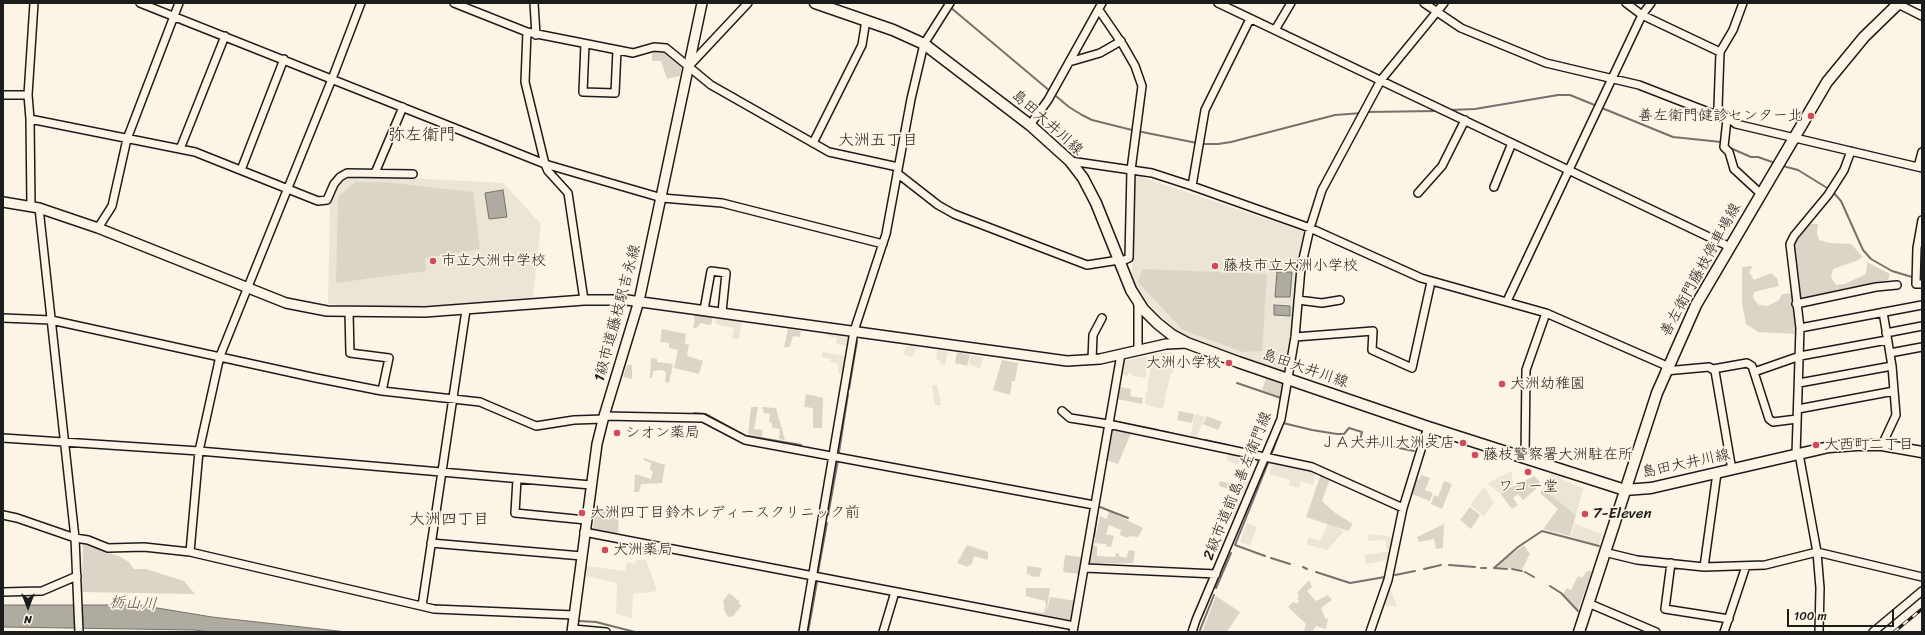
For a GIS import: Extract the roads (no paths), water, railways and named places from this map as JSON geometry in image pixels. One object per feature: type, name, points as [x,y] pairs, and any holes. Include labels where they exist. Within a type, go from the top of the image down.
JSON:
[{"type":"main road","name":"島田大井川線","points":[[816,3],[866,20],[924,44],[1030,125],[1070,162],[1083,178],[1096,203],[1131,290],[1138,302],[1157,323],[1172,335],[1187,343],[1428,427],[1625,490],[1651,488],[1829,447],[1882,445],[1922,452]]},
{"type":"main road","name":"善左衛門藤枝停車場線","points":[[1579,632],[1604,552],[1666,369],[1696,305],[1827,82],[1846,57],[1897,3]]},
{"type":"street","points":[[34,3],[28,95],[35,207],[51,320],[75,538],[79,632]]},
{"type":"street","points":[[140,3],[545,164],[662,198],[722,202],[883,244]]},
{"type":"street","points":[[98,228],[112,206],[128,139],[179,3]]},
{"type":"street","points":[[190,552],[199,451],[220,356],[332,79],[361,3]]},
{"type":"street","points":[[454,3],[536,35],[633,53],[654,47],[666,48],[711,85],[812,143],[836,155],[898,170],[938,205],[954,214],[1087,265],[1119,261],[1129,258],[1131,170],[1142,86],[1135,66],[1099,10]]},
{"type":"street","points":[[534,3],[536,35]]},
{"type":"street","name":"1級市道藤枝駅吉永線","points":[[573,630],[584,532],[597,444],[640,301],[702,3]]},
{"type":"street","points":[[688,67],[748,3]]},
{"type":"street","points":[[1030,125],[1048,100],[1102,3]]},
{"type":"street","points":[[1099,10],[1109,3]]},
{"type":"street","points":[[1218,3],[1730,247]]},
{"type":"street","points":[[1275,30],[1290,3]]},
{"type":"street","points":[[1424,3],[1461,28],[1546,63],[1639,85],[1711,113],[1722,113]]},
{"type":"street","name":"2級市道前島善左衛門線","points":[[1192,632],[1281,419],[1295,337],[1301,268],[1310,228],[1322,190],[1381,80],[1444,3]]},
{"type":"street","points":[[1626,3],[1642,15],[1720,52]]},
{"type":"street","points":[[1507,301],[1642,15],[1651,3]]},
{"type":"street","points":[[1743,3],[1733,30],[1720,52],[1718,107],[1727,119],[1736,124],[1920,168],[1922,152]]},
{"type":"street","points":[[1897,3],[1922,16]]},
{"type":"street","points":[[803,632],[854,331],[883,244],[911,100],[924,44],[949,5]]},
{"type":"street","points":[[1192,186],[1205,110],[1250,19]]},
{"type":"street","points":[[812,143],[862,45],[866,20]]},
{"type":"street","points":[[527,32],[525,82],[545,164],[548,171],[568,193],[584,300]]},
{"type":"street","points":[[180,149],[225,36]]},
{"type":"street","points":[[1069,62],[1100,53],[1120,41]]},
{"type":"street","points":[[585,44],[583,92],[615,93],[617,50]]},
{"type":"street","points":[[241,170],[284,60]]},
{"type":"street","points":[[3,95],[28,95]]},
{"type":"street","points":[[375,173],[403,107]]},
{"type":"street","points":[[30,119],[195,152],[318,201],[327,200],[334,184],[340,177],[347,173],[413,174]]},
{"type":"street","points":[[1727,119],[1724,147],[1729,152],[1734,169],[1761,194]]},
{"type":"street","points":[[1418,193],[1442,166],[1465,120]]},
{"type":"street","points":[[1494,187],[1512,143]]},
{"type":"street","points":[[1819,632],[1820,588],[1817,552],[1797,455],[1800,328],[1796,304],[1790,242],[1828,195],[1844,170],[1851,151]]},
{"type":"street","points":[[1070,162],[1152,172],[1310,228],[1431,282],[1507,301],[1546,313],[1666,369],[1709,367],[1713,369],[1747,363],[1752,366],[1769,419],[1773,422],[1797,419]]},
{"type":"street","points":[[3,202],[35,207],[98,228],[286,303],[327,311],[387,313],[466,310],[584,300],[640,301],[1067,361],[1092,360],[1166,344],[1187,343]]},
{"type":"street","points":[[1922,220],[1917,248],[1916,284],[1922,284]]},
{"type":"street","points":[[704,310],[711,271],[726,273],[722,312]]},
{"type":"street","points":[[1295,337],[1373,331],[1372,350],[1412,368],[1431,282]]},
{"type":"street","points":[[1796,304],[1876,287],[1897,285]]},
{"type":"street","points":[[1298,300],[1322,302],[1340,300]]},
{"type":"street","points":[[1138,302],[1138,351]]},
{"type":"street","points":[[1800,328],[1922,305]]},
{"type":"street","points":[[422,606],[466,310]]},
{"type":"street","points":[[349,312],[350,353],[388,358],[382,391]]},
{"type":"street","points":[[1882,312],[1892,366],[1896,415],[1882,445]]},
{"type":"street","points":[[1525,458],[1526,370],[1546,313]]},
{"type":"street","points":[[3,318],[51,320],[382,391],[480,402],[536,426],[574,420],[604,418],[703,418],[745,440],[1094,504]]},
{"type":"street","points":[[1092,360],[1093,336],[1102,318]]},
{"type":"street","points":[[1754,372],[1800,356],[1887,336],[1922,326]]},
{"type":"street","points":[[1890,353],[1922,347]]},
{"type":"street","points":[[584,532],[813,575],[1074,629],[1085,568],[1094,504],[1121,354]]},
{"type":"street","points":[[1799,383],[1892,366]]},
{"type":"street","points":[[1713,369],[1715,371],[1732,470]]},
{"type":"street","points":[[1798,409],[1894,391]]},
{"type":"street","points":[[1062,411],[1070,418],[1108,424],[1312,467],[1403,508]]},
{"type":"street","points":[[1370,632],[1388,580],[1403,508],[1428,427]]},
{"type":"street","points":[[3,438],[64,440],[591,485]]},
{"type":"street","points":[[1704,566],[1717,473]]},
{"type":"street","points":[[517,478],[515,513],[586,520]]},
{"type":"street","points":[[3,515],[17,518],[75,538],[88,540],[108,548],[144,547],[190,552],[434,609],[574,615]]},
{"type":"street","points":[[431,543],[582,556]]},
{"type":"street","points":[[1604,552],[1636,560],[1704,566],[1765,566],[1817,552],[1922,577]]},
{"type":"street","points":[[1671,563],[1665,609],[1729,619]]},
{"type":"street","points":[[1724,632],[1746,566]]},
{"type":"street","points":[[1085,568],[1216,574]]},
{"type":"street","points":[[3,592],[42,591],[76,576]]},
{"type":"street","points":[[1873,632],[1922,591]]},
{"type":"street","points":[[884,632],[895,592]]},
{"type":"street","points":[[1588,603],[1656,632]]},
{"type":"street","points":[[573,630],[606,632]]},
{"type":"waterway","points":[[950,7],[1069,107],[1082,115],[1092,120],[1132,130],[1197,143]]},
{"type":"waterway","points":[[1450,110],[1475,109],[1558,95],[1570,95],[1673,137],[1723,143]]},
{"type":"waterway","points":[[1366,112],[1437,111]]},
{"type":"waterway","points":[[1202,144],[1231,142],[1335,115],[1362,113]]},
{"type":"waterway","points":[[1728,147],[1751,157],[1758,157],[1775,163]]},
{"type":"waterway","points":[[1783,166],[1798,170],[1832,191],[1841,201],[1863,250],[1871,259],[1892,271],[1922,280]]},
{"type":"waterway","points":[[849,389],[857,341]]},
{"type":"waterway","points":[[1237,383],[1281,398]]},
{"type":"waterway","points":[[839,452],[848,394]]},
{"type":"waterway","points":[[694,413],[706,414],[742,434]]},
{"type":"waterway","points":[[1113,421],[1158,430]]},
{"type":"waterway","points":[[1272,453],[1283,423],[1337,434],[1344,434],[1349,428],[1362,432],[1360,440],[1414,451]]},
{"type":"waterway","points":[[1162,431],[1187,437]]},
{"type":"waterway","points":[[748,436],[801,445]]},
{"type":"waterway","points":[[1205,440],[1228,445]]},
{"type":"waterway","points":[[828,515],[838,460]]},
{"type":"waterway","points":[[1265,556],[1235,545],[1268,463]]},
{"type":"waterway","points":[[1100,507],[1128,518]]},
{"type":"waterway","points":[[1094,536],[1097,514]]},
{"type":"waterway","points":[[818,572],[827,523]]},
{"type":"waterway","points":[[1494,568],[1518,547],[1542,531],[1599,546]]},
{"type":"waterway","points":[[1089,562],[1092,543]]},
{"type":"waterway","points":[[1216,588],[1231,553]]},
{"type":"waterway","points":[[1271,558],[1290,564]]},
{"type":"waterway","points":[[1424,569],[1441,565]]},
{"type":"waterway","points":[[1449,565],[1475,567]]},
{"type":"waterway","points":[[1303,567],[1307,569]]},
{"type":"waterway","points":[[1481,568],[1486,568]]},
{"type":"waterway","points":[[1494,568],[1507,569]]},
{"type":"waterway","points":[[1512,569],[1522,571]]},
{"type":"waterway","points":[[1395,575],[1415,571]]},
{"type":"waterway","points":[[1316,572],[1350,583],[1385,577]]},
{"type":"waterway","points":[[1525,572],[1534,577]]},
{"type":"waterway","points":[[808,632],[817,582]]},
{"type":"waterway","points":[[1550,586],[1561,593],[1578,611]]},
{"type":"waterway","points":[[1200,630],[1214,595]]},
{"type":"waterway","points":[[579,621],[596,622],[635,632]]},
{"type":"railway","points":[[1894,632],[1922,609]]},
{"type":"place","name":"善左衛門健診センター北","points":[[1811,116]]},
{"type":"place","name":"市立大洲中学校","points":[[433,261]]},
{"type":"place","name":"藤枝市立大洲小学校","points":[[1215,266]]},
{"type":"place","name":"大洲小学校","points":[[1229,363]]},
{"type":"place","name":"大洲幼稚園","points":[[1502,384]]},
{"type":"place","name":"シオン薬局","points":[[617,433]]},
{"type":"place","name":"ＪＡ大井川大洲支店","points":[[1463,443]]},
{"type":"place","name":"大西町二丁目","points":[[1816,445]]},
{"type":"place","name":"藤枝警察署大洲駐在所","points":[[1475,455]]},
{"type":"place","name":"ワコー堂","points":[[1528,472]]},
{"type":"place","name":"大洲四丁目鈴木レディースクリニック前","points":[[582,513]]},
{"type":"place","name":"7-Eleven","points":[[1585,514]]},
{"type":"place","name":"大洲薬局","points":[[605,550]]},
{"type":"district","name":"弥左衛門","points":[[422,136]]},
{"type":"district","name":"大洲五丁目","points":[[878,141]]},
{"type":"district","name":"大洲四丁目","points":[[449,520]]},
{"type":"water label","name":"栃山川","points":[[133,604]]}]
